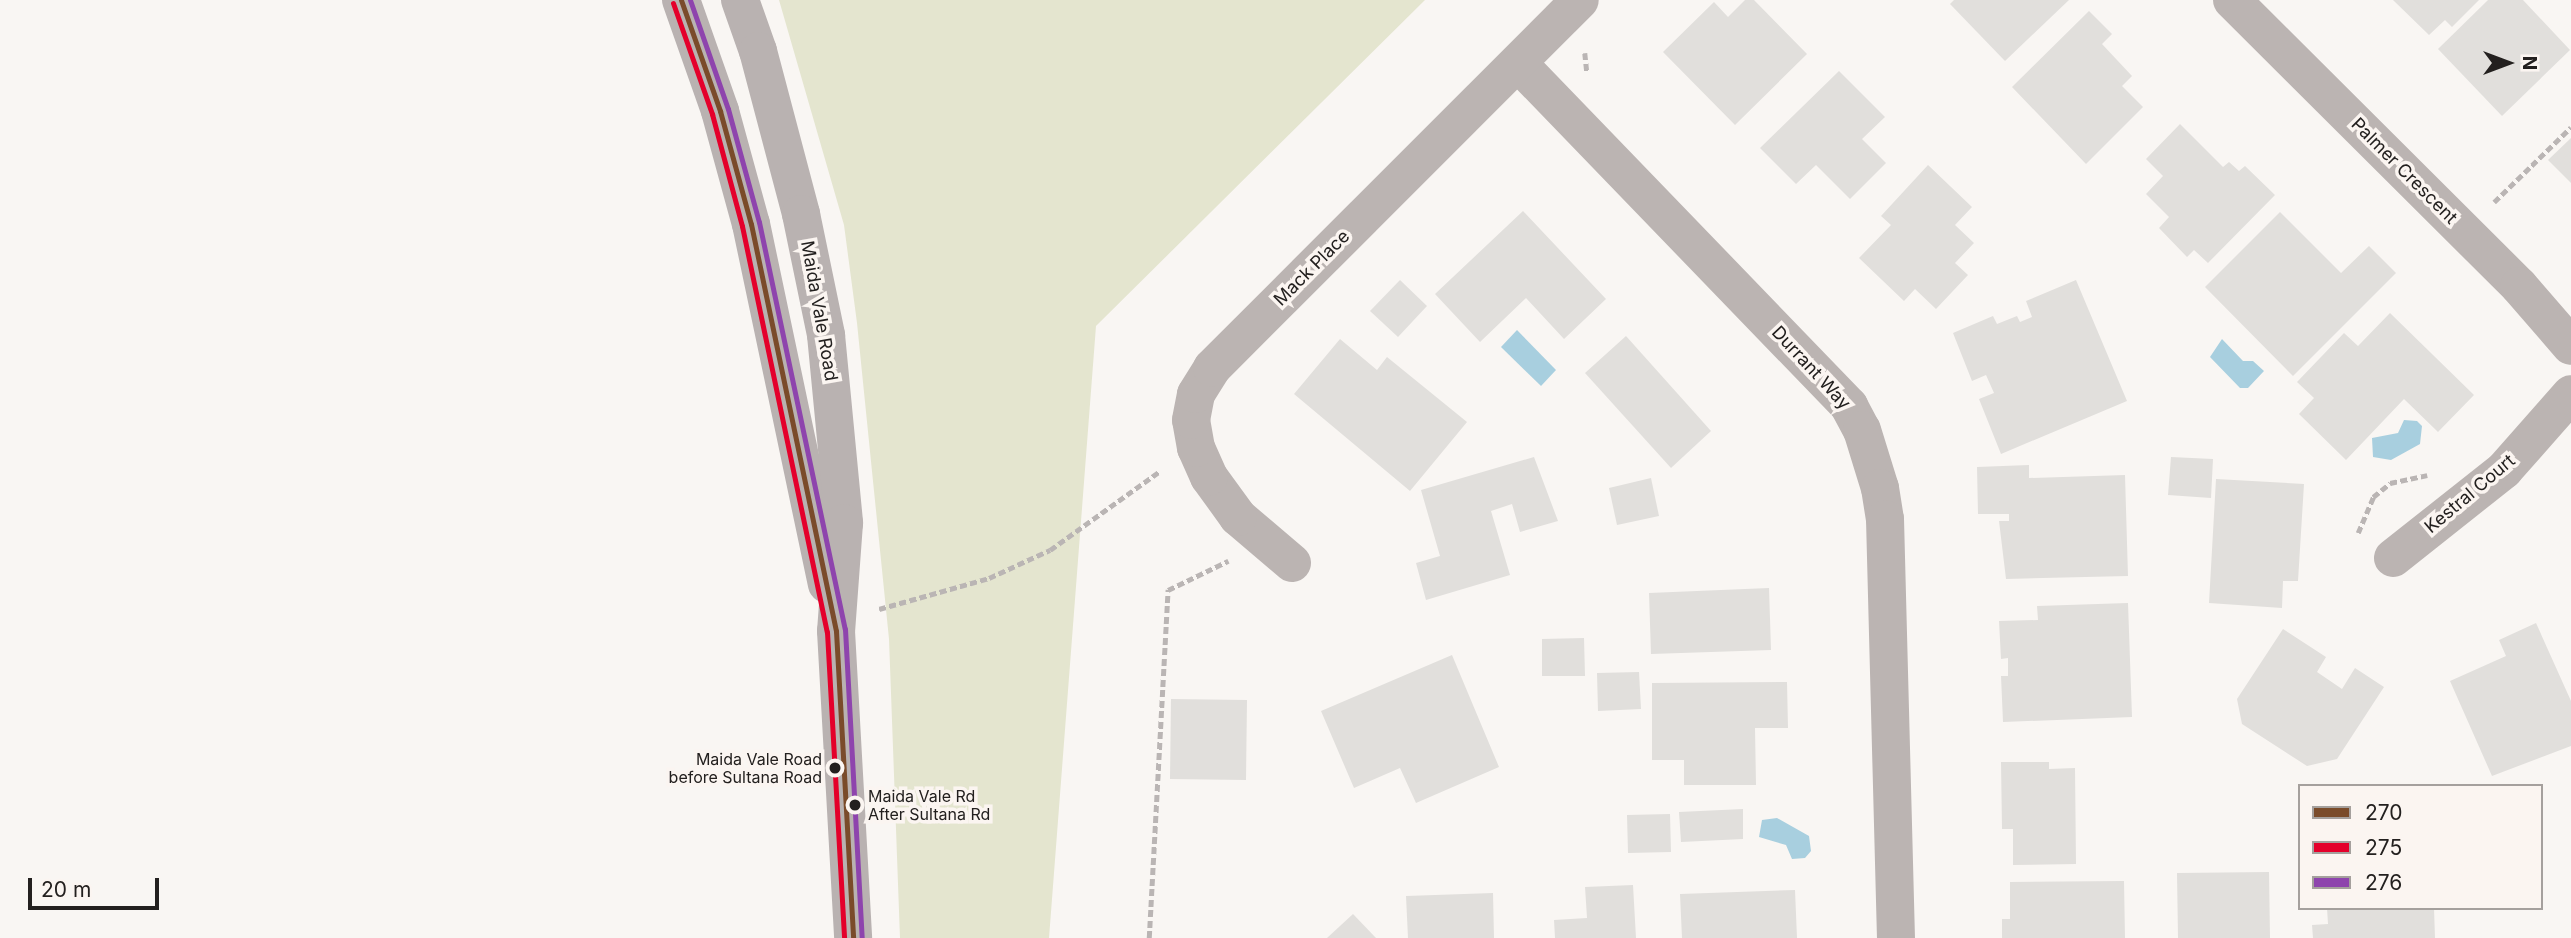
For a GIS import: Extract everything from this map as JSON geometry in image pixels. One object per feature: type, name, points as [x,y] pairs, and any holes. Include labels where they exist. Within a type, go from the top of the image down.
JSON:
[{"type":"main road","name":"Maida Vale Road","points":[[681,0],[720,111],[751,224],[836,631]]},
{"type":"main road","name":"Maida Vale Road","points":[[740,0],[758,51],[801,214],[826,335],[844,523],[836,631],[853,938]]},
{"type":"street","name":"Mack Place","points":[[1292,563],[1252,530],[1215,486],[1196,448],[1191,420],[1195,394],[1212,368],[1580,0]]},
{"type":"street","name":"Palmer Crescent","points":[[2232,0],[2519,286],[2571,346]]},
{"type":"street","name":"Durrant Way","points":[[1518,63],[1849,406],[1862,430],[1880,488],[1885,519],[1896,938]]},
{"type":"street","name":"Kestral Court","points":[[2376,551],[2504,470],[2571,394]]},
{"type":"path","points":[[1585,47],[1588,82]]},
{"type":"path","points":[[2484,211],[2571,127]]},
{"type":"path","points":[[2376,551],[2362,514],[2373,497],[2390,483],[2432,474]]},
{"type":"path","points":[[1149,938],[1168,590],[1223,566],[1252,530]]},
{"type":"green space","points":[[779,0],[1425,0],[1096,326],[1049,938],[900,938],[889,639],[857,323],[844,225]]},
{"type":"water","points":[[1517,330],[1556,370],[1541,386],[1501,347]]},
{"type":"water","points":[[2222,339],[2243,361],[2253,361],[2264,371],[2248,388],[2240,388],[2210,357]]},
{"type":"water","points":[[2404,420],[2417,421],[2422,426],[2420,444],[2391,460],[2373,457],[2372,438],[2398,433]]},
{"type":"water","points":[[1777,818],[1809,836],[1811,851],[1805,858],[1792,859],[1786,845],[1759,837],[1762,820]]},
{"type":"building","points":[[1745,0],[1754,0],[1807,54],[1735,125],[1663,52],[1714,2],[1728,17]]},
{"type":"building","points":[[1954,0],[2069,0],[2005,61],[1950,4]]},
{"type":"building","points":[[2393,0],[2479,0],[2452,27],[2445,20],[2429,35]]},
{"type":"building","points":[[2488,0],[2523,0],[2570,50],[2502,116],[2438,49]]},
{"type":"building","points":[[2089,11],[2112,34],[2102,44],[2132,76],[2122,86],[2143,107],[2086,164],[2012,87]]},
{"type":"building","points":[[1839,71],[1885,117],[1862,139],[1886,163],[1850,199],[1816,165],[1796,184],[1760,148]]},
{"type":"building","points":[[2180,124],[2223,167],[2229,162],[2239,171],[2245,166],[2275,195],[2208,263],[2194,250],[2187,257],[2159,228],[2169,217],[2146,194],[2163,176],[2146,159]]},
{"type":"building","points":[[2571,138],[2571,183],[2548,160]]},
{"type":"building","points":[[1928,165],[1972,207],[1955,225],[1974,243],[1955,263],[1968,275],[1936,309],[1915,289],[1904,301],[1859,258],[1891,225],[1881,216]]},
{"type":"building","points":[[1523,211],[1606,299],[1564,339],[1526,298],[1480,342],[1435,294]]},
{"type":"building","points":[[2280,212],[2341,273],[2369,246],[2396,273],[2293,376],[2205,287]]},
{"type":"building","points":[[1400,280],[1427,306],[1398,337],[1370,311]]},
{"type":"building","points":[[2076,280],[2127,401],[2001,454],[1979,399],[1994,393],[1986,375],[1972,381],[1953,333],[1993,316],[1997,324],[2017,316],[2020,322],[2032,317],[2026,301]]},
{"type":"building","points":[[2390,313],[2474,395],[2438,432],[2404,399],[2346,460],[2299,414],[2314,398],[2297,382],[2344,333],[2358,346]]},
{"type":"building","points":[[1626,336],[1711,431],[1671,468],[1585,373]]},
{"type":"building","points":[[1340,339],[1377,370],[1387,357],[1467,422],[1410,491],[1294,394]]},
{"type":"building","points":[[1534,457],[1558,521],[1520,532],[1512,504],[1491,511],[1510,575],[1426,600],[1416,563],[1440,556],[1421,490]]},
{"type":"building","points":[[2171,457],[2213,459],[2211,498],[2168,495]]},
{"type":"building","points":[[2029,465],[2029,478],[2125,475],[2128,576],[2006,579],[1999,521],[2009,521],[2009,514],[1978,514],[1977,467]]},
{"type":"building","points":[[1651,478],[1659,516],[1617,525],[1609,488]]},
{"type":"building","points":[[2216,479],[2304,484],[2298,581],[2283,581],[2282,608],[2209,603]]},
{"type":"building","points":[[1769,588],[1771,650],[1651,654],[1649,593]]},
{"type":"building","points":[[2128,603],[2132,717],[2003,722],[2001,676],[2008,676],[2008,658],[2001,659],[1999,621],[2038,620],[2037,606]]},
{"type":"building","points":[[2536,623],[2571,701],[2571,746],[2492,776],[2450,681],[2506,656],[2499,640]]},
{"type":"building","points":[[2283,629],[2326,657],[2317,672],[2342,689],[2355,668],[2384,687],[2337,759],[2307,766],[2242,724],[2237,699]]},
{"type":"building","points":[[1584,638],[1585,676],[1542,676],[1542,639]]},
{"type":"building","points":[[1452,655],[1499,767],[1416,803],[1400,768],[1354,788],[1321,711]]},
{"type":"building","points":[[1639,672],[1641,709],[1598,711],[1597,673]]},
{"type":"building","points":[[1787,682],[1788,728],[1755,728],[1756,785],[1684,785],[1684,760],[1652,760],[1652,683]]},
{"type":"building","points":[[1171,699],[1247,700],[1246,780],[1170,779]]},
{"type":"building","points":[[2001,762],[2049,762],[2049,769],[2075,768],[2076,864],[2013,865],[2013,829],[2002,829]]},
{"type":"building","points":[[1743,809],[1743,839],[1681,842],[1679,812]]},
{"type":"building","points":[[1670,814],[1671,852],[1628,853],[1627,815]]},
{"type":"building","points":[[2269,872],[2270,938],[2178,938],[2177,873]]},
{"type":"building","points":[[2124,881],[2125,938],[2002,938],[2002,919],[2010,919],[2010,882]]},
{"type":"building","points":[[1633,885],[1636,938],[1555,938],[1554,920],[1587,918],[1585,887]]},
{"type":"building","points":[[1795,890],[1797,938],[1682,938],[1680,894]]},
{"type":"building","points":[[1493,893],[1494,938],[1408,938],[1406,896]]},
{"type":"building","points":[[2327,910],[2434,910],[2435,938],[2313,938],[2312,925],[2328,924]]},
{"type":"building","points":[[1353,914],[1376,938],[1327,938]]},
{"type":"transit line","name":"270","points":[[681,0],[720,111],[751,224],[836,631],[853,938]]},
{"type":"transit line","name":"276","points":[[690,0],[728,109],[759,222],[845,629],[862,938]]},
{"type":"transit line","name":"275","points":[[673,3],[712,114],[742,226],[827,632],[844,938]]},
{"type":"place","name":"Maida Vale Road before Sultana Road","points":[[835,768]]},
{"type":"place","name":"Maida Vale Rd After Sultana Rd","points":[[855,805]]}]
